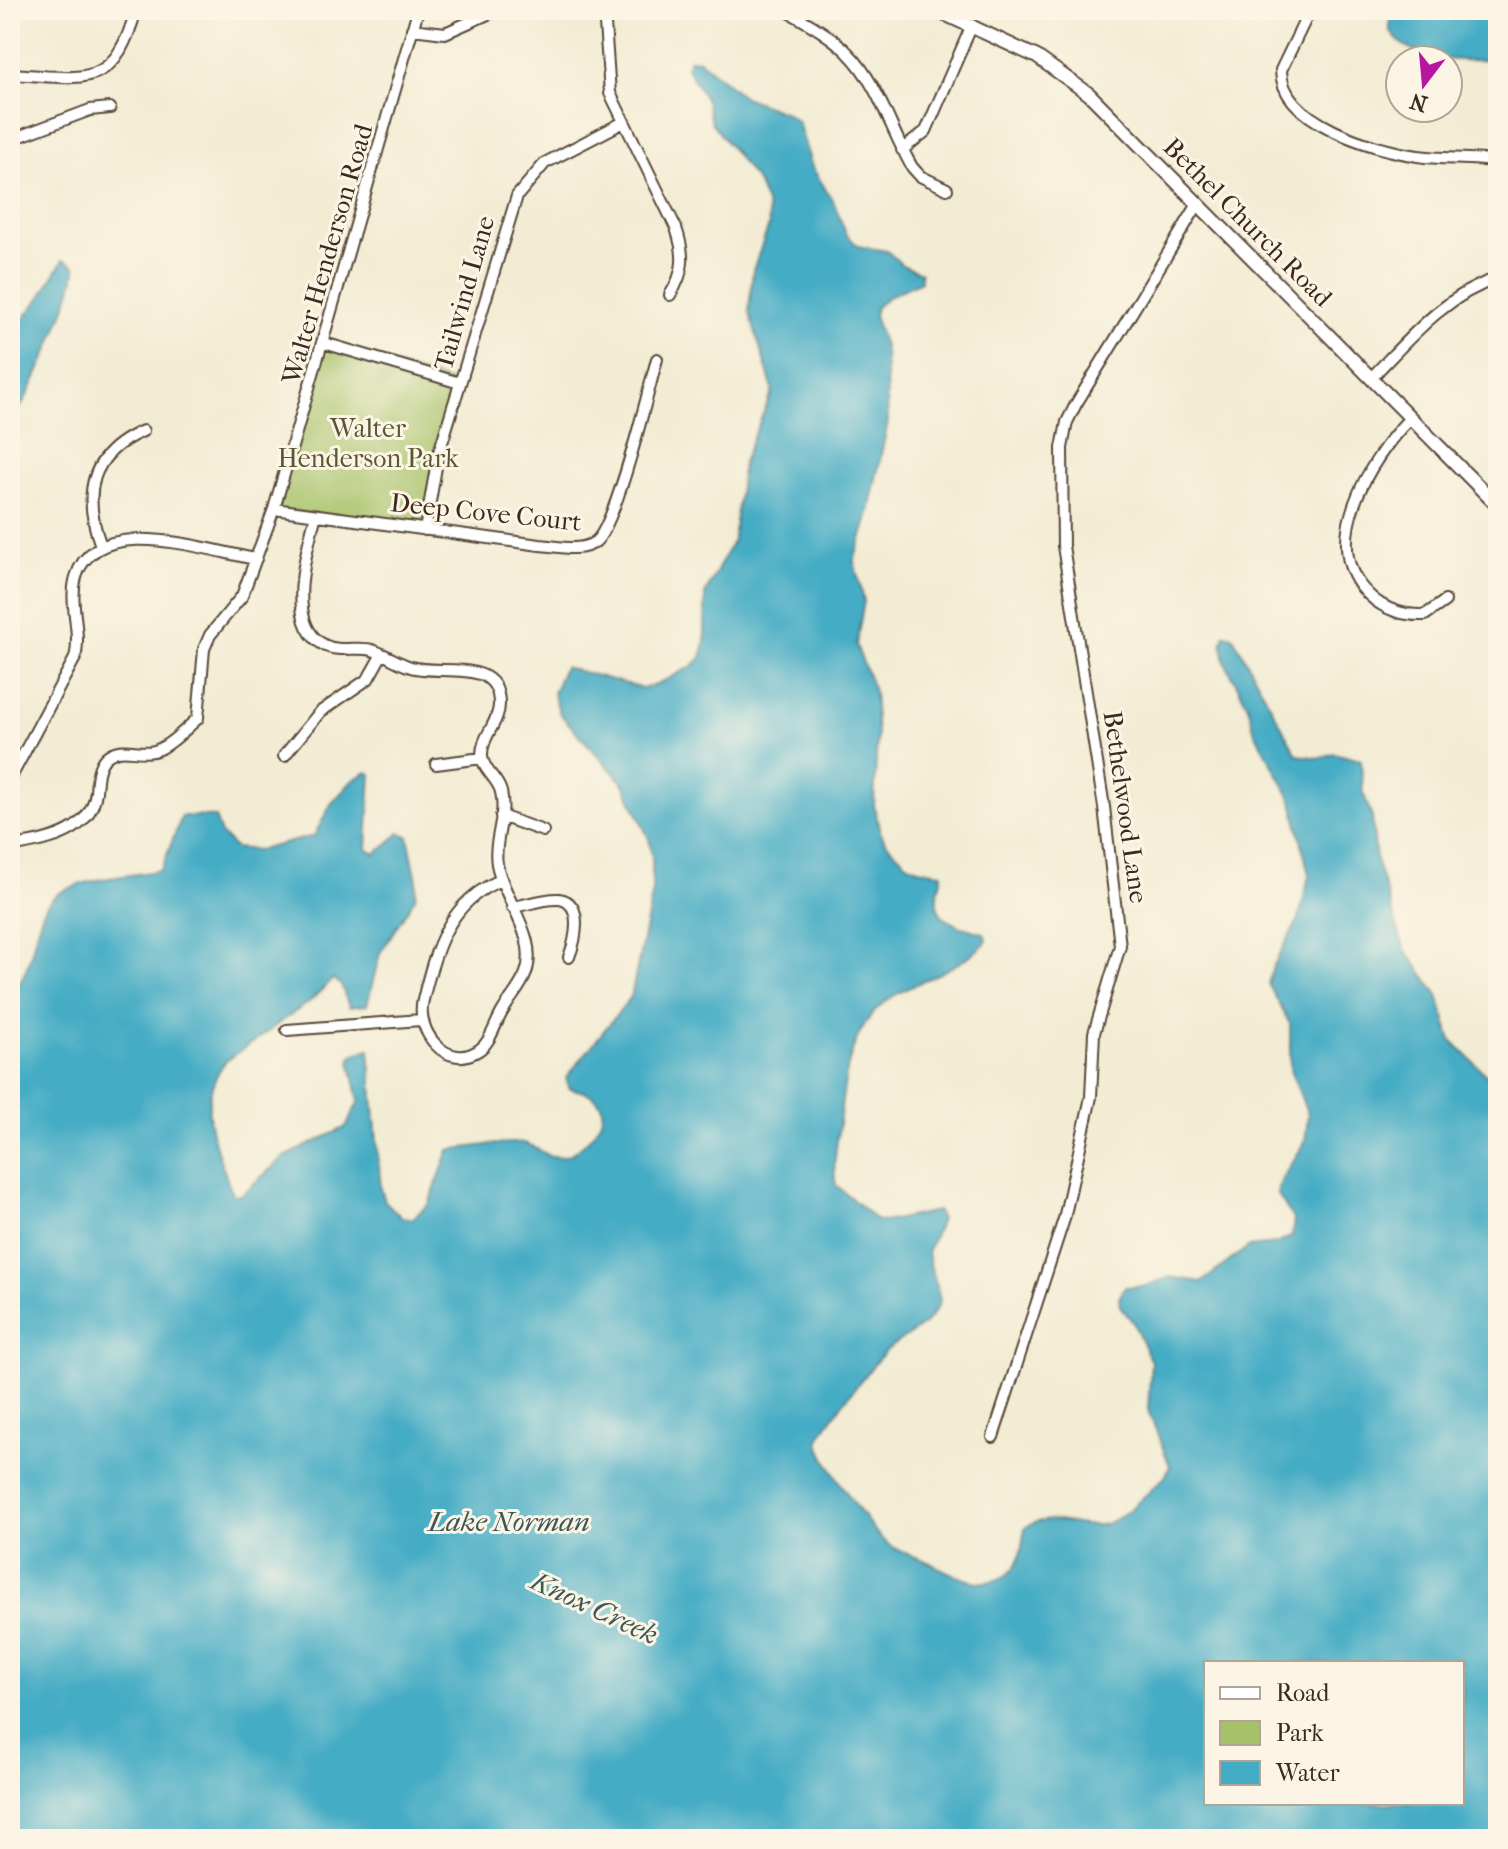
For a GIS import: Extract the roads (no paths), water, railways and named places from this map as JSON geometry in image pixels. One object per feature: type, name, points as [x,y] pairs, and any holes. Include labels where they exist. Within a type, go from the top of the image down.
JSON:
[{"type":"street","points":[[10,74],[74,77],[106,69],[123,50],[136,10]]},
{"type":"street","name":"Walter Henderson Road","points":[[10,847],[48,839],[80,825],[91,811],[96,778],[105,758],[120,750],[159,749],[196,720],[204,649],[210,635],[241,598],[274,509],[418,10]]},
{"type":"street","points":[[412,29],[445,33],[497,10]]},
{"type":"street","points":[[604,10],[607,84],[622,123],[680,239],[683,268],[670,295]]},
{"type":"street","points":[[786,10],[834,41],[855,60],[876,91],[902,150],[920,176],[947,189]]},
{"type":"street","name":"Bethel Church Road","points":[[936,10],[1037,57],[1069,78],[1498,506]]},
{"type":"street","points":[[1310,10],[1284,57],[1281,77],[1289,96],[1310,117],[1347,136],[1396,152],[1498,162]]},
{"type":"street","points":[[902,150],[926,131],[972,25]]},
{"type":"street","points":[[10,140],[90,110],[110,108]]},
{"type":"street","name":"Tailwind Lane","points":[[425,530],[433,475],[512,207],[523,185],[545,163],[622,123]]},
{"type":"street","name":"Bethelwood Lane","points":[[993,1437],[1064,1219],[1091,1097],[1094,1033],[1120,946],[1093,729],[1065,561],[1061,497],[1064,432],[1076,404],[1198,204]]},
{"type":"street","points":[[1371,378],[1443,307],[1473,288],[1498,278]]},
{"type":"street","points":[[324,343],[460,383]]},
{"type":"street","name":"Deep Cove Court","points":[[274,509],[561,547],[585,547],[598,540],[614,507],[657,359]]},
{"type":"street","points":[[1410,418],[1385,449],[1353,509],[1345,538],[1347,559],[1365,591],[1392,610],[1425,615],[1445,601]]},
{"type":"street","points":[[101,546],[88,506],[91,484],[108,456],[130,437],[143,431]]},
{"type":"street","points":[[316,515],[301,570],[310,631],[329,647],[370,649],[411,667],[467,670],[487,678],[499,703],[482,758],[502,793],[496,856],[501,880],[527,945],[528,965],[521,984],[485,1046],[468,1055],[445,1052],[433,1042],[421,1020],[424,995],[450,920],[469,897],[501,880]]},
{"type":"street","points":[[10,779],[75,658],[78,639],[75,580],[85,559],[116,539],[139,539],[256,559]]},
{"type":"street","points":[[284,756],[320,712],[368,679],[382,654]]},
{"type":"street","points":[[436,764],[482,758]]},
{"type":"street","points":[[501,816],[543,831]]},
{"type":"street","points":[[512,907],[555,899],[569,904],[575,918],[569,957]]},
{"type":"street","points":[[287,1030],[421,1020]]},
{"type":"water","points":[[1389,10],[1498,10],[1498,60],[1464,60],[1464,44],[1402,44],[1390,30]]},
{"type":"water","name":"Lake Norman","points":[[690,59],[699,60],[744,97],[786,113],[798,122],[812,167],[834,203],[846,234],[858,246],[887,251],[902,265],[921,273],[921,281],[889,296],[876,307],[874,315],[885,350],[888,422],[867,521],[854,561],[864,601],[856,645],[874,691],[877,735],[874,805],[880,831],[885,842],[907,863],[918,869],[942,873],[937,898],[941,913],[953,923],[984,933],[987,941],[954,966],[904,990],[877,1009],[866,1022],[851,1054],[836,1147],[836,1185],[876,1220],[884,1222],[937,1211],[941,1220],[927,1253],[940,1300],[931,1317],[888,1349],[862,1379],[822,1435],[819,1441],[821,1449],[858,1509],[889,1545],[966,1579],[988,1582],[998,1579],[1009,1573],[1017,1563],[1025,1528],[1044,1521],[1095,1525],[1113,1521],[1165,1477],[1170,1466],[1148,1410],[1151,1362],[1133,1322],[1120,1306],[1119,1298],[1125,1287],[1145,1286],[1170,1277],[1202,1282],[1248,1247],[1276,1244],[1292,1236],[1294,1220],[1277,1193],[1305,1142],[1308,1115],[1290,1069],[1290,1024],[1268,984],[1273,967],[1299,919],[1309,875],[1292,800],[1255,733],[1248,706],[1225,662],[1222,643],[1225,634],[1233,636],[1297,755],[1320,758],[1334,753],[1361,760],[1363,792],[1372,817],[1376,860],[1404,948],[1438,995],[1451,1040],[1498,1086],[1498,1839],[10,1839],[10,993],[27,968],[39,923],[52,899],[87,882],[161,870],[182,816],[215,817],[221,834],[235,848],[259,850],[314,836],[331,804],[353,780],[367,772],[371,774],[367,849],[375,854],[400,833],[408,836],[417,880],[415,898],[380,953],[367,1005],[349,1007],[341,985],[333,979],[309,1002],[225,1062],[215,1078],[210,1094],[210,1124],[234,1195],[241,1195],[284,1157],[346,1127],[359,1101],[350,1061],[353,1055],[369,1049],[381,1189],[385,1201],[402,1218],[413,1218],[429,1204],[449,1150],[524,1143],[558,1157],[571,1154],[592,1135],[601,1119],[601,1105],[591,1095],[569,1088],[566,1078],[631,997],[652,896],[652,857],[649,839],[624,784],[560,714],[553,693],[564,667],[642,688],[656,685],[691,667],[701,658],[705,643],[705,594],[733,540],[743,462],[773,390],[749,311],[753,270],[769,225],[767,206],[757,182],[711,122],[706,101],[686,66]]},
{"type":"water","points":[[63,260],[75,266],[69,297],[39,372],[10,422],[10,335],[41,297]]},
{"type":"park label","name":"Walter Henderson Park","points":[[368,443]]},
{"type":"water label","name":"Knox Creek","points":[[595,1607]]}]
